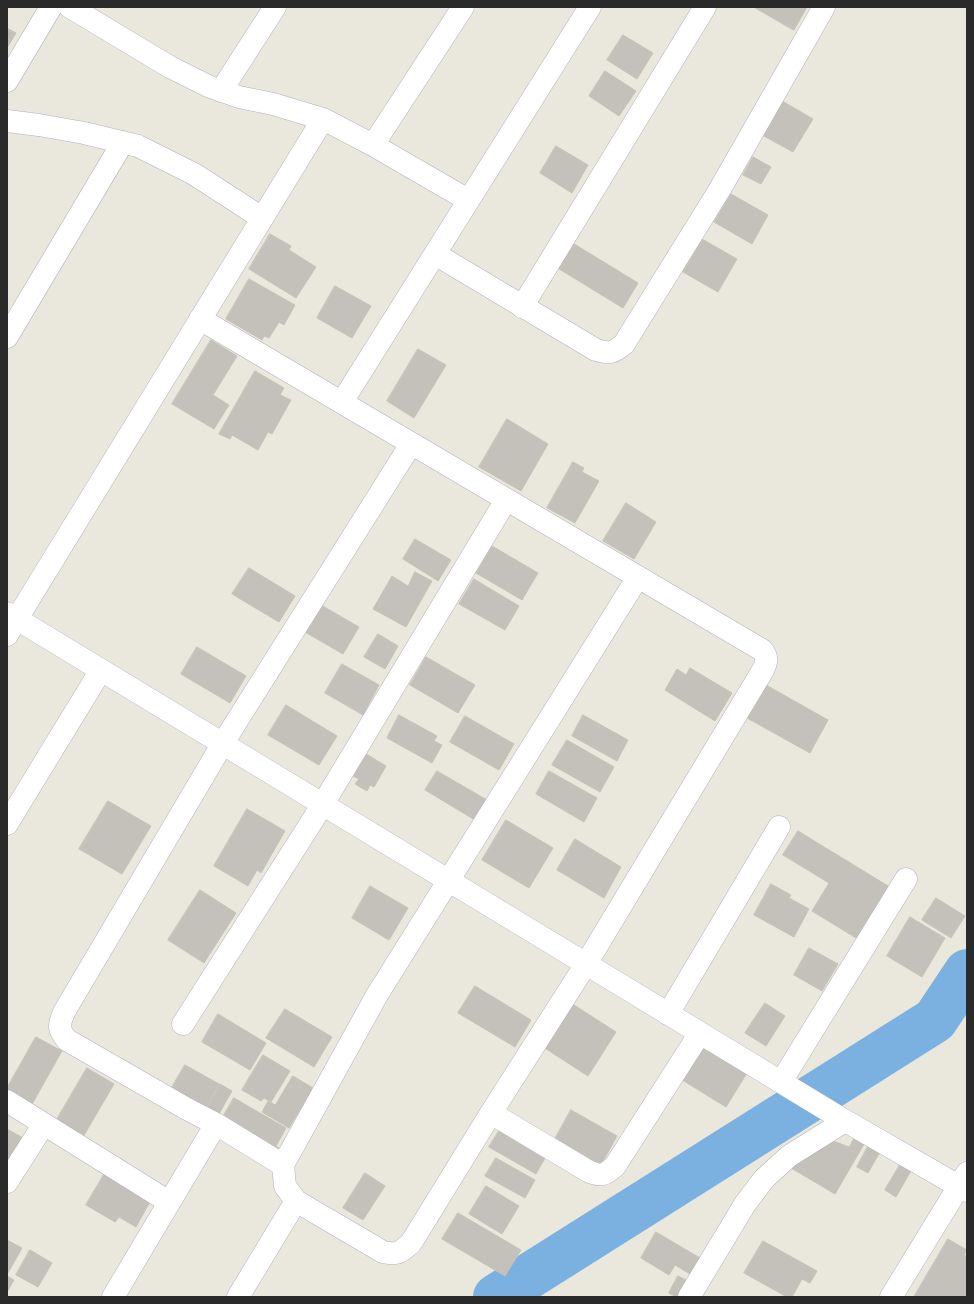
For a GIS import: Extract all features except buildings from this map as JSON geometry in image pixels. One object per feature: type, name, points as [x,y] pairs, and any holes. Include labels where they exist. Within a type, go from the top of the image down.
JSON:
[{"type":"street","points":[[7,81],[51,7]]},
{"type":"street","points":[[70,7],[94,13],[170,67],[208,86],[239,97],[273,104],[323,119],[373,145],[468,200]]},
{"type":"street","points":[[222,91],[275,7]]},
{"type":"street","points":[[373,145],[463,7]]},
{"type":"street","points":[[342,402],[590,7]]},
{"type":"street","points":[[522,307],[705,7]]},
{"type":"street","points":[[435,254],[596,350],[607,353],[616,351],[624,344],[720,189],[824,7]]},
{"type":"street","points":[[323,119],[200,319],[10,622],[101,670],[841,1118],[964,1183],[891,1297]]},
{"type":"street","points":[[7,121],[84,133],[138,146],[194,174],[262,218]]},
{"type":"street","points":[[7,337],[123,142]]},
{"type":"street","points":[[200,319],[762,650],[766,656],[766,663],[586,964],[491,1113],[411,1243],[403,1251],[394,1254],[383,1252],[296,1201],[285,1186],[283,1165],[377,995],[638,577]]},
{"type":"street","points":[[283,1165],[216,1124],[67,1040],[61,1033],[59,1025],[64,1012],[222,743],[411,444]]},
{"type":"street","points":[[183,1024],[323,804],[506,500]]},
{"type":"street","points":[[7,824],[101,670]]},
{"type":"street","points":[[668,1014],[779,827]]},
{"type":"street","points":[[786,1085],[906,880]]},
{"type":"street","points":[[491,1113],[588,1171],[597,1175],[607,1174],[616,1166],[700,1033]]},
{"type":"street","points":[[7,1101],[169,1202]]},
{"type":"street","points":[[689,1297],[745,1204],[764,1179],[789,1156],[841,1118]]},
{"type":"street","points":[[7,1182],[44,1124]]},
{"type":"street","points":[[113,1297],[216,1124]]},
{"type":"street","points":[[238,1297],[296,1201]]},
{"type":"waterway","points":[[496,1297],[935,1020],[967,972]]}]
